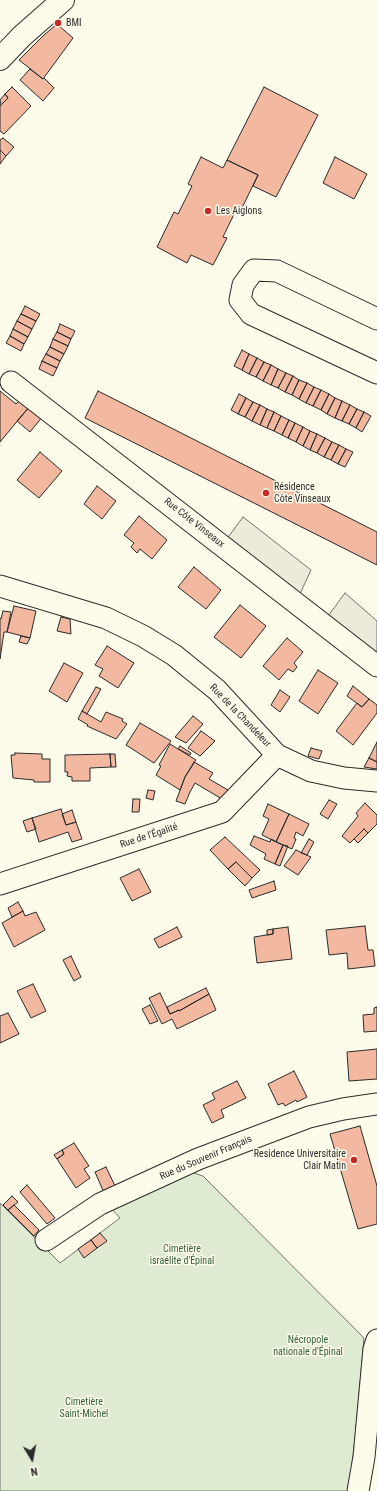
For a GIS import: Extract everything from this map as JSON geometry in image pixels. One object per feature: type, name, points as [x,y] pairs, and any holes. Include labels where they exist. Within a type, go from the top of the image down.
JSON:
[{"type":"main road","points":[[0,59],[22,36],[63,0]]},
{"type":"street","points":[[377,319],[277,271],[254,270],[242,285],[240,300],[251,314],[377,373]]},
{"type":"street","name":"Rue Côte Vinseaux","points":[[11,382],[377,666]]},
{"type":"street","name":"Rue de la Chandeleur","points":[[0,586],[106,618],[143,636],[174,655],[217,690],[277,755],[311,771],[344,778],[377,781]]},
{"type":"street","name":"Rue de l'Égalité","points":[[0,884],[222,812],[277,755]]},
{"type":"street","name":"Rue du Souvenir Français","points":[[46,1240],[100,1204],[198,1159],[309,1117],[377,1104]]},
{"type":"street","points":[[358,1491],[364,1457],[374,1349],[377,1340]]},
{"type":"green space","points":[[185,1170],[203,1176],[364,1338],[349,1491],[0,1491],[0,1203],[60,1263],[120,1218],[110,1207]]},
{"type":"shaded area","points":[[243,517],[311,570],[299,596],[226,540]]},
{"type":"shaded area","points":[[345,593],[377,621],[377,658],[326,619]]},
{"type":"building","points":[[57,24],[73,38],[43,79],[19,60]]},
{"type":"building","points":[[30,69],[43,79],[44,78],[54,88],[43,101],[20,80]]},
{"type":"building","points":[[12,87],[31,106],[4,134],[0,131],[0,106],[8,98],[5,94]]},
{"type":"building","points":[[264,87],[318,115],[276,197],[253,186],[258,175],[227,160]]},
{"type":"building","points":[[5,94],[8,98],[1,105],[0,100]]},
{"type":"building","points":[[3,138],[14,147],[6,156],[0,150],[0,140]]},
{"type":"building","points":[[0,150],[6,156],[0,164]]},
{"type":"building","name":"Les Aiglons","points":[[201,157],[223,168],[227,160],[258,175],[241,210],[237,208],[223,237],[227,238],[213,265],[191,255],[187,263],[157,247],[174,212],[178,214],[192,186],[188,184]]},
{"type":"building","points":[[335,157],[367,174],[354,199],[323,183]]},
{"type":"building","points":[[25,306],[40,314],[36,321],[21,314]]},
{"type":"building","points":[[21,314],[36,321],[32,329],[17,321]]},
{"type":"building","points":[[17,321],[32,329],[28,337],[13,329]]},
{"type":"building","points":[[60,324],[75,331],[71,339],[57,332]]},
{"type":"building","points":[[13,329],[28,337],[24,344],[10,336]]},
{"type":"building","points":[[57,332],[71,339],[68,346],[53,339]]},
{"type":"building","points":[[10,336],[24,344],[21,351],[6,343]]},
{"type":"building","points":[[53,339],[68,346],[64,354],[50,347]]},
{"type":"building","points":[[50,347],[64,354],[60,361],[46,354]]},
{"type":"building","points":[[242,350],[249,354],[242,370],[234,366]]},
{"type":"building","points":[[46,354],[60,361],[57,368],[42,361]]},
{"type":"building","points":[[249,354],[257,358],[249,374],[242,370]]},
{"type":"building","points":[[257,358],[264,362],[256,377],[249,374]]},
{"type":"building","points":[[42,361],[57,368],[53,376],[39,369]]},
{"type":"building","points":[[264,362],[271,365],[263,381],[256,377]]},
{"type":"building","points":[[271,365],[278,369],[271,385],[263,381]]},
{"type":"building","points":[[278,369],[286,373],[278,388],[271,385]]},
{"type":"building","points":[[286,373],[293,376],[285,392],[278,388]]},
{"type":"building","points":[[293,376],[299,380],[292,395],[285,392]]},
{"type":"building","points":[[299,380],[307,383],[299,399],[292,395]]},
{"type":"building","points":[[307,383],[314,387],[306,403],[299,399]]},
{"type":"building","points":[[314,387],[321,390],[313,406],[306,403]]},
{"type":"building","points":[[321,390],[329,394],[321,410],[313,406]]},
{"type":"building","points":[[0,391],[16,404],[21,399],[30,406],[0,442]]},
{"type":"building","name":"Résidence Côte Vinseaux","points":[[98,391],[377,532],[377,565],[85,418]]},
{"type":"building","points":[[239,394],[246,398],[238,414],[231,410]]},
{"type":"building","points":[[329,394],[335,398],[327,414],[321,410]]},
{"type":"building","points":[[246,398],[253,402],[245,417],[238,414]]},
{"type":"building","points":[[335,398],[342,401],[335,418],[327,414]]},
{"type":"building","points":[[342,401],[350,405],[342,421],[335,418]]},
{"type":"building","points":[[253,402],[260,405],[252,421],[245,417]]},
{"type":"building","points":[[260,405],[267,409],[260,425],[252,421]]},
{"type":"building","points":[[350,405],[357,409],[349,424],[342,421]]},
{"type":"building","points":[[30,406],[43,416],[30,432],[17,421]]},
{"type":"building","points":[[267,409],[274,412],[267,428],[260,425]]},
{"type":"building","points":[[357,409],[364,412],[356,428],[349,424]]},
{"type":"building","points":[[274,412],[281,416],[274,431],[267,428]]},
{"type":"building","points":[[364,412],[371,416],[362,432],[356,428]]},
{"type":"building","points":[[281,416],[289,420],[282,435],[274,431]]},
{"type":"building","points":[[289,420],[295,423],[288,438],[282,435]]},
{"type":"building","points":[[295,423],[303,427],[296,442],[288,438]]},
{"type":"building","points":[[303,427],[310,431],[303,446],[296,442]]},
{"type":"building","points":[[310,431],[317,434],[310,450],[303,446]]},
{"type":"building","points":[[317,434],[325,438],[317,453],[310,450]]},
{"type":"building","points":[[325,438],[332,442],[324,457],[317,453]]},
{"type":"building","points":[[332,442],[339,445],[331,460],[324,457]]},
{"type":"building","points":[[339,445],[346,449],[338,464],[331,460]]},
{"type":"building","points":[[346,449],[353,452],[345,467],[338,464]]},
{"type":"building","points":[[40,452],[62,471],[39,498],[17,480]]},
{"type":"building","points":[[97,486],[116,501],[102,519],[84,504]]},
{"type":"building","points":[[139,516],[167,540],[152,559],[140,549],[137,553],[131,547],[134,543],[124,535]]},
{"type":"building","points":[[194,567],[221,590],[206,609],[178,587]]},
{"type":"building","points":[[240,605],[266,626],[241,658],[214,637]]},
{"type":"building","points":[[14,606],[36,611],[30,638],[7,632]]},
{"type":"building","points":[[3,611],[11,612],[7,632],[4,632],[0,659],[0,618],[1,619]]},
{"type":"building","points":[[61,617],[70,619],[71,634],[57,631]]},
{"type":"building","points":[[21,636],[30,638],[27,644],[19,642]]},
{"type":"building","points":[[287,638],[303,652],[294,663],[297,667],[293,672],[288,669],[279,680],[263,666]]},
{"type":"building","points":[[107,646],[134,663],[118,688],[99,676],[103,669],[95,665]]},
{"type":"building","points":[[64,663],[83,673],[67,702],[49,691]]},
{"type":"building","points":[[318,670],[338,683],[318,714],[299,701]]},
{"type":"building","points":[[353,686],[369,699],[362,707],[347,696]]},
{"type":"building","points":[[96,687],[101,689],[87,714],[82,711]]},
{"type":"building","points":[[280,690],[290,697],[280,712],[271,705]]},
{"type":"building","points":[[369,699],[377,705],[377,713],[353,745],[336,731],[357,703],[362,707]]},
{"type":"building","points":[[82,711],[101,722],[106,712],[123,719],[122,721],[127,724],[116,739],[87,726],[88,725],[78,719]]},
{"type":"building","points":[[193,716],[203,724],[186,743],[175,737]]},
{"type":"building","points":[[140,723],[171,741],[154,763],[126,745]]},
{"type":"building","points":[[201,731],[215,741],[200,756],[188,748]]},
{"type":"building","points":[[377,742],[377,762],[369,758]]},
{"type":"building","points":[[170,744],[196,760],[185,777],[180,790],[156,775],[161,766],[159,765]]},
{"type":"building","points":[[180,746],[191,753],[190,755],[178,749]]},
{"type":"building","points":[[311,748],[322,751],[319,759],[308,756]]},
{"type":"building","points":[[15,753],[42,754],[42,759],[50,759],[50,782],[34,782],[34,780],[13,778],[11,755],[15,755]]},
{"type":"building","points":[[110,754],[115,754],[116,767],[111,767]]},
{"type":"building","points":[[110,754],[111,767],[90,768],[90,781],[72,781],[72,777],[67,776],[68,772],[65,772],[65,755]]},
{"type":"building","points":[[369,758],[377,762],[377,769],[364,767]]},
{"type":"building","points":[[194,762],[213,773],[209,779],[228,790],[222,799],[195,783],[185,804],[176,801],[185,777]]},
{"type":"building","points":[[148,790],[155,791],[153,800],[146,798]]},
{"type":"building","points":[[133,799],[140,799],[139,812],[132,812]]},
{"type":"building","points":[[329,800],[337,804],[328,819],[320,814]]},
{"type":"building","points":[[365,803],[377,815],[377,824],[368,833],[364,829],[350,843],[342,836],[358,816],[356,813]]},
{"type":"building","points":[[268,804],[289,814],[276,842],[262,835],[269,819],[263,816]]},
{"type":"building","points":[[61,809],[66,825],[76,822],[82,839],[72,842],[68,832],[39,842],[32,818]]},
{"type":"building","points":[[72,810],[76,822],[66,825],[62,814]]},
{"type":"building","points":[[289,814],[309,824],[303,836],[296,832],[294,838],[296,839],[292,849],[276,842]]},
{"type":"building","points":[[32,818],[36,829],[27,832],[23,821]]},
{"type":"building","points":[[364,829],[368,833],[358,843],[354,839]]},
{"type":"building","points":[[254,836],[270,842],[271,839],[283,845],[275,864],[264,859],[266,854],[250,845]]},
{"type":"building","points":[[225,837],[260,870],[252,878],[236,862],[228,869],[210,850]]},
{"type":"building","points":[[309,839],[314,842],[307,855],[301,853]]},
{"type":"building","points":[[283,845],[288,846],[280,866],[275,864]]},
{"type":"building","points":[[296,850],[311,857],[298,875],[284,866]]},
{"type":"building","points":[[236,862],[252,878],[245,886],[228,869]]},
{"type":"building","points":[[139,869],[151,892],[132,901],[120,878]]},
{"type":"building","points":[[274,881],[276,890],[252,898],[249,890]]},
{"type":"building","points":[[18,902],[23,911],[12,917],[8,908]]},
{"type":"building","points":[[23,911],[25,916],[36,912],[45,930],[14,947],[2,923]]},
{"type":"building","points":[[365,926],[368,950],[373,950],[375,966],[348,969],[347,953],[329,955],[326,930]]},
{"type":"building","points":[[177,927],[182,937],[159,948],[154,939]]},
{"type":"building","points":[[288,927],[292,959],[257,963],[254,937],[273,934],[273,929]]},
{"type":"building","points":[[273,929],[273,934],[267,935],[267,930]]},
{"type":"building","points":[[71,956],[81,977],[74,981],[63,960]]},
{"type":"building","points":[[33,984],[46,1011],[31,1018],[17,991]]},
{"type":"building","points":[[206,988],[209,994],[179,1011],[170,1014],[167,1007]]},
{"type":"building","points":[[160,993],[170,1014],[179,1011],[209,994],[216,1010],[177,1029],[172,1019],[162,1024],[149,998]]},
{"type":"building","points":[[150,1005],[158,1021],[150,1024],[142,1009]]},
{"type":"building","points":[[377,1007],[377,1031],[364,1032],[363,1015],[374,1014],[374,1008]]},
{"type":"building","points":[[8,1013],[19,1034],[0,1043],[0,1016]]},
{"type":"building","points":[[377,1049],[377,1079],[349,1081],[347,1052]]},
{"type":"building","points":[[294,1071],[307,1097],[297,1102],[296,1100],[285,1106],[283,1103],[278,1105],[268,1084]]},
{"type":"building","points":[[237,1081],[246,1098],[221,1110],[224,1117],[212,1123],[203,1105],[215,1099],[212,1093]]},
{"type":"building","name":"Residence Universitaire Clair Matin","points":[[360,1126],[377,1186],[377,1224],[358,1229],[330,1134]]},
{"type":"building","points":[[74,1143],[89,1166],[84,1169],[90,1178],[76,1188],[57,1159],[64,1154],[62,1150]]},
{"type":"building","points":[[62,1150],[64,1154],[57,1159],[54,1155]]},
{"type":"building","points":[[106,1167],[117,1190],[105,1195],[95,1172]]},
{"type":"building","points":[[27,1185],[55,1218],[47,1224],[20,1192]]},
{"type":"building","points":[[12,1196],[18,1202],[8,1210],[3,1205]]},
{"type":"building","points":[[14,1205],[39,1230],[34,1236],[8,1210]]},
{"type":"building","points":[[100,1233],[107,1241],[97,1248],[91,1240]]},
{"type":"building","points":[[91,1240],[97,1248],[84,1258],[78,1249]]},
{"type":"place","name":"BMI","points":[[58,23]]},
{"type":"place","name":"Les Aiglons","points":[[208,211]]},
{"type":"place","name":"Résidence Côte Vinseaux","points":[[266,493]]},
{"type":"place","name":"Residence Universitaire Clair Matin","points":[[354,1160]]},
{"type":"park label","name":"Cimetière israélite d'Épinal","points":[[182,1254]]},
{"type":"park label","name":"Nécropole nationale d'Épinal","points":[[308,1346]]},
{"type":"park label","name":"Cimetière Saint-Michel","points":[[84,1408]]}]
